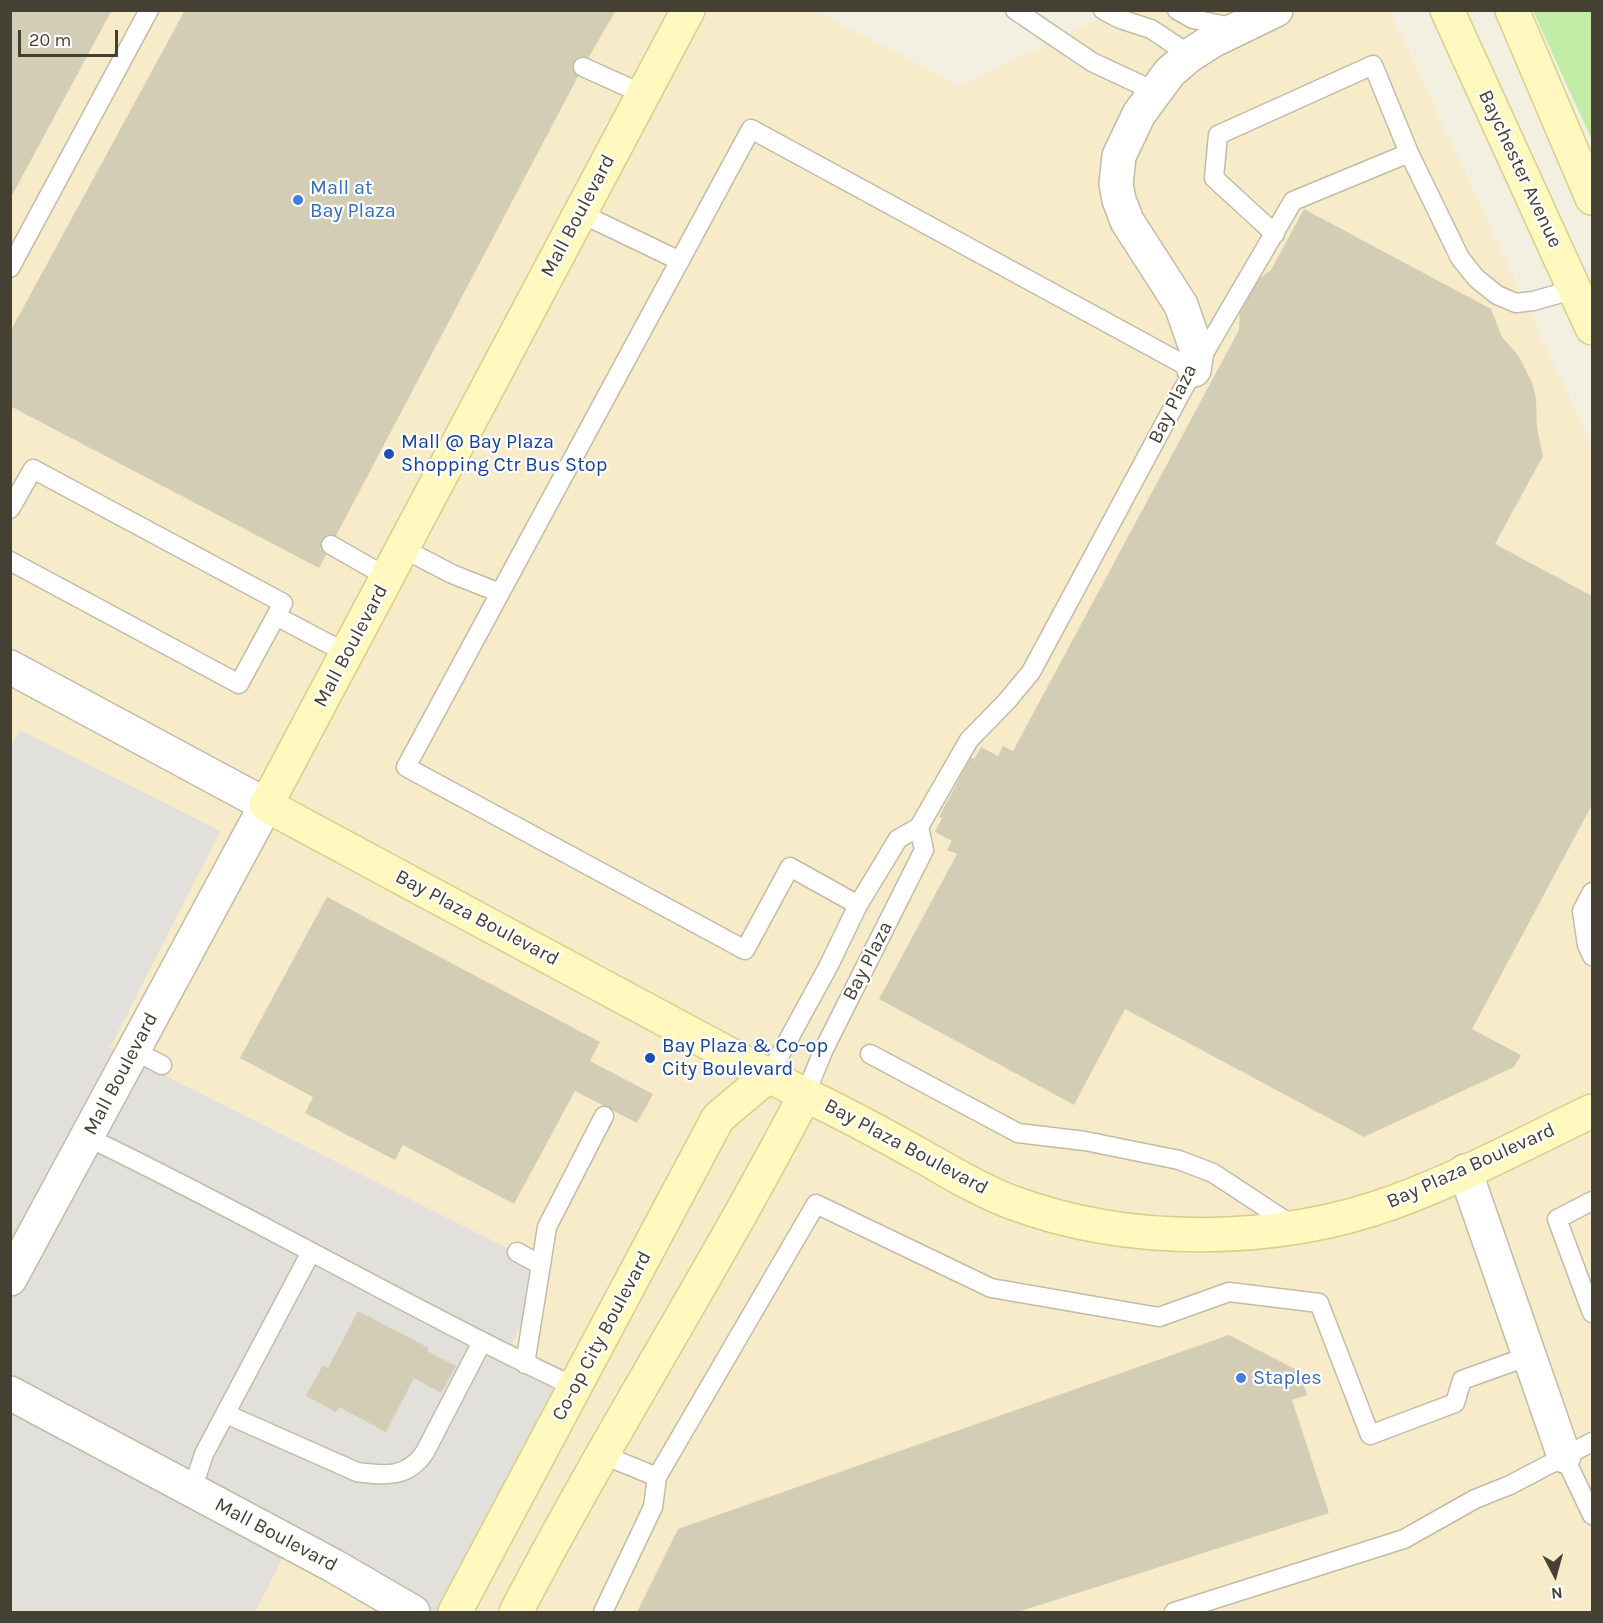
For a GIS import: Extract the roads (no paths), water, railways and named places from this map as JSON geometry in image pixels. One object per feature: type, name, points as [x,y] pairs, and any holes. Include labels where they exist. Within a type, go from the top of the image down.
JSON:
[{"type":"street","name":"Mall Boulevard","points":[[10,1280],[87,1137],[148,1058],[266,805],[688,10]]},
{"type":"street","name":"Bay Plaza","points":[[1194,370],[1197,351],[1181,305],[1127,221],[1119,200],[1116,184],[1119,156],[1132,126],[1154,91],[1170,72],[1190,55],[1212,41],[1276,10]]},
{"type":"street","name":"Baychester Avenue","points":[[1447,10],[1593,328]]},
{"type":"street","points":[[1512,10],[1593,198]]},
{"type":"street","name":"Bay Plaza Boulevard","points":[[10,668],[950,1172],[1008,1201],[1075,1222],[1123,1231],[1182,1235],[1294,1227],[1392,1203],[1593,1112]]},
{"type":"street","name":"Co-op City Boulevard","points":[[454,1612],[718,1118],[769,1075]]},
{"type":"street","points":[[516,1612],[601,1454],[691,1303],[805,1095]]},
{"type":"street","points":[[1465,1171],[1529,1356],[1578,1449]]},
{"type":"street","name":"Mall Boulevard","points":[[10,1393],[334,1566],[413,1612]]},
{"type":"lane","points":[[10,268],[149,10]]},
{"type":"lane","points":[[1015,10],[1092,62],[1154,91]]},
{"type":"lane","points":[[1103,10],[1120,19],[1151,29],[1190,55]]},
{"type":"lane","points":[[1177,10],[1193,19],[1238,28]]},
{"type":"lane","points":[[1275,234],[1214,178],[1218,135],[1373,66],[1409,153],[1460,258],[1476,278],[1497,296],[1515,303],[1533,301],[1576,289]]},
{"type":"lane","points":[[583,67],[643,94]]},
{"type":"lane","points":[[858,905],[790,867],[745,950],[406,766],[751,129],[1194,370],[1293,201],[1409,153]]},
{"type":"lane","points":[[580,213],[680,261]]},
{"type":"lane","name":"Bay Plaza","points":[[769,1075],[828,967],[858,905],[898,839],[919,827],[969,740],[1007,701],[1031,672],[1194,370]]},
{"type":"lane","points":[[10,509],[33,469],[283,603],[239,684],[10,561]]},
{"type":"lane","points":[[331,545],[387,577]]},
{"type":"lane","points":[[402,548],[452,574],[500,593]]},
{"type":"lane","points":[[276,615],[346,653]]},
{"type":"lane","name":"Bay Plaza","points":[[805,1095],[824,1049],[924,850],[919,827]]},
{"type":"lane","points":[[1593,892],[1582,911],[1587,945],[1593,956]]},
{"type":"lane","points":[[870,1054],[1017,1132],[1085,1141],[1179,1160],[1213,1173],[1294,1227]]},
{"type":"lane","points":[[525,1364],[539,1264],[547,1227],[604,1116]]},
{"type":"lane","points":[[87,1137],[482,1342],[575,1387]]},
{"type":"lane","points":[[1593,1201],[1557,1219],[1593,1313]]},
{"type":"lane","points":[[603,1612],[653,1507],[657,1477],[816,1204],[991,1288],[1159,1317],[1229,1292],[1319,1303],[1370,1435],[1455,1403],[1462,1380],[1529,1356]]},
{"type":"lane","points":[[192,1490],[204,1454],[311,1252]]},
{"type":"lane","points":[[517,1252],[539,1264]]},
{"type":"lane","points":[[226,1414],[357,1472],[375,1474],[403,1472],[413,1467],[425,1452],[482,1342]]},
{"type":"lane","points":[[1174,1612],[1404,1539],[1475,1499],[1510,1485],[1578,1449],[1593,1515]]},
{"type":"lane","points":[[601,1454],[657,1477]]},
{"type":"place","name":"Mall at Bay Plaza","points":[[298,200]]},
{"type":"place","name":"Mall @ Bay Plaza Shopping Ctr Bus Stop","points":[[389,454]]},
{"type":"place","name":"Bay Plaza & Co-op City Boulevard","points":[[650,1058]]},
{"type":"place","name":"Staples","points":[[1241,1378]]}]
